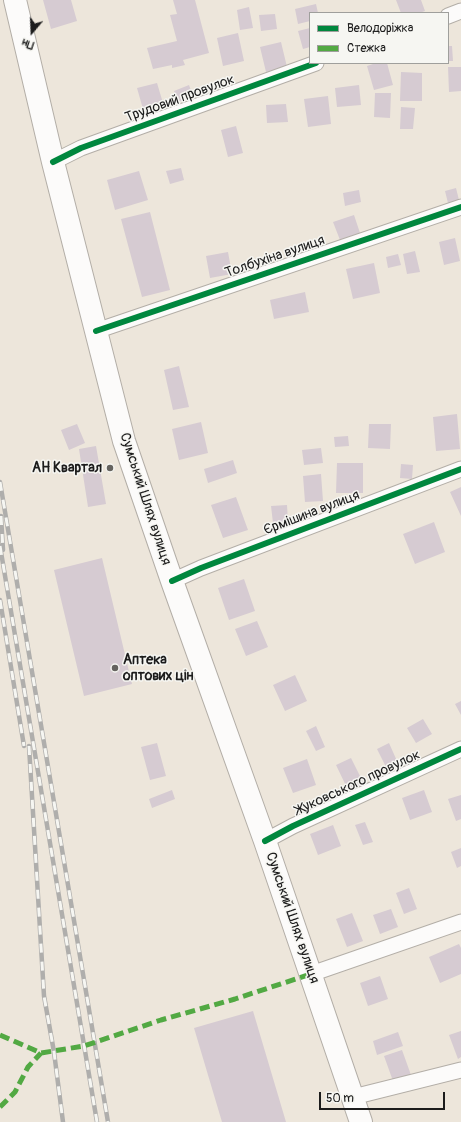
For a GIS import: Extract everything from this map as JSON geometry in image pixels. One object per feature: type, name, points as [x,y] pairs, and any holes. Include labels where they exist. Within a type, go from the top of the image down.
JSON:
[{"type":"main road","name":"Сумський Шлях вулиця","points":[[14,0],[53,162],[124,441],[172,581],[265,841],[361,1122]]},
{"type":"street","points":[[449,16],[461,11]]},
{"type":"street","name":"Трудовий провулок","points":[[53,162],[81,148],[313,64]]},
{"type":"street","name":"Толбухіна вулиця","points":[[96,331],[461,207]]},
{"type":"street","name":"Єрмішина вулиця","points":[[172,581],[201,568],[461,469]]},
{"type":"street","name":"Жуковського провулок","points":[[265,841],[293,826],[461,749]]},
{"type":"street","points":[[311,974],[461,922]]},
{"type":"street","points":[[353,1097],[461,1070]]},
{"type":"building","points":[[43,0],[71,0],[77,21],[51,29]]},
{"type":"building","points":[[173,0],[195,0],[209,53],[183,60],[185,65],[172,68],[172,65],[153,69],[147,48],[177,41],[170,15],[177,14]]},
{"type":"building","points":[[396,0],[421,0],[425,11],[422,12],[401,12]]},
{"type":"building","points":[[316,4],[318,12],[309,12],[309,21],[298,24],[295,9]]},
{"type":"building","points":[[249,7],[253,28],[240,30],[237,10]]},
{"type":"building","points":[[275,14],[277,29],[261,31],[259,15]]},
{"type":"building","points":[[309,28],[309,47],[303,49],[298,31]]},
{"type":"building","points":[[238,33],[244,61],[223,66],[217,38]]},
{"type":"building","points":[[281,42],[287,67],[266,72],[260,47]]},
{"type":"building","points":[[449,46],[452,46],[453,61],[449,61]]},
{"type":"building","points":[[373,64],[387,64],[393,85],[374,90],[367,66]]},
{"type":"building","points":[[448,67],[461,67],[461,91],[449,92]]},
{"type":"building","points":[[401,72],[422,73],[422,101],[400,101]]},
{"type":"building","points":[[157,83],[163,103],[143,109],[137,88]]},
{"type":"building","points":[[189,85],[193,96],[178,102],[174,91]]},
{"type":"building","points":[[359,85],[361,105],[337,107],[335,88]]},
{"type":"building","points":[[375,93],[391,93],[390,118],[374,117]]},
{"type":"building","points":[[328,96],[331,124],[308,127],[304,99]]},
{"type":"building","points":[[286,104],[288,122],[267,123],[266,105]]},
{"type":"building","points":[[401,107],[415,108],[413,129],[400,129]]},
{"type":"building","points":[[236,126],[243,153],[228,157],[221,130]]},
{"type":"building","points":[[181,168],[184,180],[170,184],[166,171]]},
{"type":"building","points":[[139,171],[148,200],[115,210],[107,180]]},
{"type":"building","points":[[456,188],[459,200],[448,203],[445,191]]},
{"type":"building","points":[[359,190],[361,202],[345,206],[343,193]]},
{"type":"building","points":[[150,212],[170,290],[142,297],[121,219]]},
{"type":"building","points":[[354,215],[360,233],[340,240],[333,222]]},
{"type":"building","points":[[455,238],[460,261],[444,265],[439,242]]},
{"type":"building","points":[[415,251],[420,272],[407,274],[403,254]]},
{"type":"building","points":[[228,252],[232,274],[210,278],[206,256]]},
{"type":"building","points":[[398,254],[401,265],[388,268],[386,257]]},
{"type":"building","points":[[374,263],[380,293],[353,299],[346,269]]},
{"type":"building","points":[[305,292],[309,312],[274,319],[270,300]]},
{"type":"building","points":[[179,366],[189,407],[173,410],[164,370]]},
{"type":"building","points":[[457,414],[460,449],[436,451],[433,417]]},
{"type":"building","points":[[201,422],[208,453],[179,460],[172,429]]},
{"type":"building","points":[[77,424],[85,443],[69,450],[61,430]]},
{"type":"building","points":[[369,424],[391,424],[390,449],[368,448]]},
{"type":"building","points":[[348,436],[349,446],[335,447],[334,437]]},
{"type":"building","points":[[96,446],[106,504],[88,507],[79,449]]},
{"type":"building","points":[[321,448],[323,463],[304,465],[302,450]]},
{"type":"building","points":[[233,460],[237,473],[208,483],[204,469]]},
{"type":"building","points":[[337,463],[363,463],[363,493],[336,493]]},
{"type":"building","points":[[401,464],[413,465],[412,479],[400,478]]},
{"type":"building","points":[[321,474],[323,501],[305,502],[303,476]]},
{"type":"building","points":[[461,487],[461,516],[450,492]]},
{"type":"building","points":[[236,497],[248,530],[223,538],[211,505]]},
{"type":"building","points":[[287,505],[288,522],[273,523],[271,506]]},
{"type":"building","points":[[434,522],[445,552],[415,564],[403,534]]},
{"type":"building","points":[[102,558],[132,684],[84,696],[54,570]]},
{"type":"building","points":[[244,579],[255,611],[229,620],[218,588]]},
{"type":"building","points":[[257,621],[268,647],[246,656],[235,629]]},
{"type":"building","points":[[295,675],[307,701],[285,711],[273,685]]},
{"type":"building","points":[[461,701],[461,715],[455,704]]},
{"type":"building","points":[[423,719],[432,734],[416,743],[407,728]]},
{"type":"building","points":[[316,726],[325,747],[316,751],[306,731]]},
{"type":"building","points":[[157,743],[166,776],[150,780],[141,747]]},
{"type":"building","points":[[389,743],[397,761],[386,767],[377,749]]},
{"type":"building","points":[[351,758],[364,784],[349,792],[336,765]]},
{"type":"building","points":[[307,759],[316,785],[293,793],[283,768]]},
{"type":"building","points":[[172,790],[175,799],[152,808],[149,799]]},
{"type":"building","points":[[424,790],[432,812],[410,820],[402,798]]},
{"type":"building","points":[[461,795],[461,819],[456,821],[448,799]]},
{"type":"building","points":[[365,822],[373,842],[363,845],[355,825]]},
{"type":"building","points":[[333,825],[341,846],[318,855],[310,834]]},
{"type":"building","points":[[461,848],[461,866],[457,868],[451,852]]},
{"type":"building","points":[[409,888],[417,909],[404,914],[396,893]]},
{"type":"building","points":[[391,909],[398,927],[380,934],[373,915]]},
{"type":"building","points":[[352,913],[363,941],[347,947],[336,919]]},
{"type":"building","points":[[459,944],[461,948],[461,974],[440,983],[429,957]]},
{"type":"building","points":[[380,976],[388,999],[368,1006],[360,983]]},
{"type":"building","points":[[253,1011],[286,1122],[222,1122],[194,1028]]},
{"type":"building","points":[[461,1031],[461,1057],[458,1059],[449,1035]]},
{"type":"building","points":[[398,1032],[403,1046],[377,1055],[373,1041]]},
{"type":"building","points":[[402,1050],[411,1075],[393,1081],[384,1056]]},
{"type":"railway","points":[[0,482],[108,1122]]},
{"type":"railway","points":[[1,516],[3,550]]},
{"type":"railway","points":[[0,546],[97,1122]]},
{"type":"railway","points":[[0,600],[24,746]]},
{"type":"railway","points":[[29,746],[44,996],[54,1052],[63,1122]]},
{"type":"marked path","points":[[0,1035],[41,1053],[84,1046],[161,1020],[235,999],[311,974]]},
{"type":"marked path","points":[[0,1107],[15,1092],[28,1067],[41,1053]]},
{"type":"cycle path","points":[[53,162],[81,148],[313,64]]},
{"type":"cycle path","points":[[96,331],[461,207]]},
{"type":"cycle path","points":[[172,581],[201,568],[461,469]]},
{"type":"cycle path","points":[[265,841],[293,826],[461,749]]},
{"type":"place","name":"АН Квартал","points":[[110,468]]},
{"type":"place","name":"Аптека оптових цін","points":[[115,668]]}]
